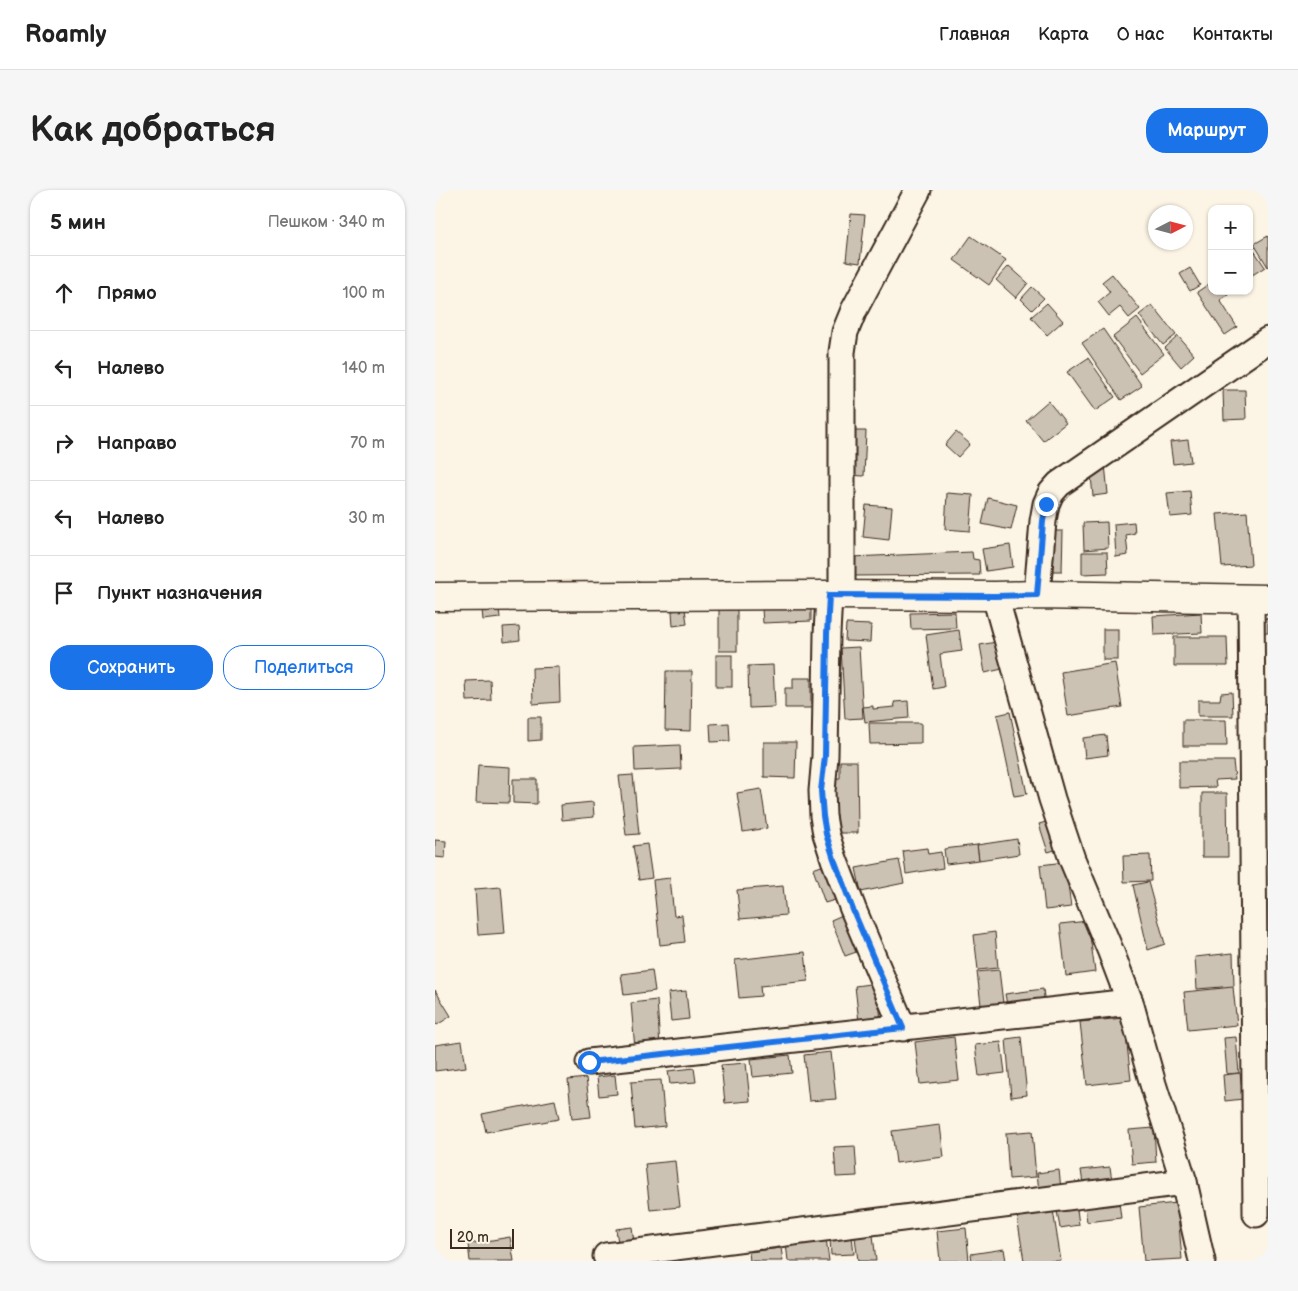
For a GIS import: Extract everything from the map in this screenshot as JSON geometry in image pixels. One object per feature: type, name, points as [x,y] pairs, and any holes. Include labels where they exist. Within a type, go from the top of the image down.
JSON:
[{"type":"street","points":[[903,1028],[853,910],[834,859],[826,834],[821,791],[825,756],[827,634],[836,595],[842,352],[845,332],[854,310],[918,190]]},
{"type":"street","points":[[1037,595],[1043,521],[1046,504],[1055,488],[1268,340]]},
{"type":"street","points":[[435,597],[1037,595],[1260,599],[1256,1214]]},
{"type":"street","points":[[995,596],[1052,799],[1072,859],[1130,1002],[1153,1084],[1184,1182],[1201,1261]]},
{"type":"street","points":[[589,1062],[1130,1002]]},
{"type":"street","points":[[605,1256],[1184,1182]]},
{"type":"building","points":[[851,214],[865,215],[860,263],[846,261]]},
{"type":"building","points":[[971,236],[1006,260],[989,285],[954,260]]},
{"type":"building","points":[[1268,236],[1268,267],[1254,244]]},
{"type":"building","points":[[1253,249],[1265,267],[1253,274]]},
{"type":"building","points":[[1009,266],[1028,283],[1016,298],[996,280]]},
{"type":"building","points":[[1190,268],[1200,285],[1190,291],[1180,274]]},
{"type":"building","points":[[1112,274],[1140,309],[1129,318],[1120,307],[1109,316],[1098,302],[1110,292],[1102,282]]},
{"type":"building","points":[[1208,285],[1208,295],[1228,295],[1220,300],[1237,327],[1225,335],[1197,292]]},
{"type":"building","points":[[1032,287],[1044,298],[1032,310],[1021,299]]},
{"type":"building","points":[[1047,303],[1063,321],[1047,335],[1031,317]]},
{"type":"building","points":[[1152,305],[1176,335],[1163,345],[1139,315]]},
{"type":"building","points":[[1137,318],[1164,354],[1140,373],[1113,337]]},
{"type":"building","points":[[1103,329],[1142,386],[1121,400],[1082,343]]},
{"type":"building","points":[[1178,336],[1194,355],[1181,367],[1165,348]]},
{"type":"building","points":[[1088,358],[1115,397],[1095,411],[1067,372]]},
{"type":"building","points":[[1223,390],[1245,390],[1246,419],[1224,420]]},
{"type":"building","points":[[1048,401],[1066,423],[1043,441],[1026,420]]},
{"type":"building","points":[[848,431],[866,431],[864,476],[847,475]]},
{"type":"building","points":[[956,432],[970,444],[958,457],[945,445]]},
{"type":"building","points":[[1188,440],[1191,462],[1173,464],[1170,442]]},
{"type":"building","points":[[1105,464],[1108,494],[1093,496],[1090,466]]},
{"type":"building","points":[[1190,491],[1192,515],[1170,517],[1167,493]]},
{"type":"building","points":[[947,493],[973,495],[970,531],[945,529]]},
{"type":"building","points":[[988,498],[1017,505],[1011,530],[982,524]]},
{"type":"building","points":[[866,505],[892,507],[889,540],[863,537]]},
{"type":"building","points":[[1247,512],[1251,565],[1222,567],[1217,514]]},
{"type":"building","points":[[1107,522],[1108,548],[1084,550],[1083,523]]},
{"type":"building","points":[[1134,522],[1135,533],[1126,535],[1128,555],[1116,557],[1114,524]]},
{"type":"building","points":[[1048,531],[1063,531],[1062,571],[1047,571]]},
{"type":"building","points":[[1010,545],[1013,567],[986,571],[982,549]]},
{"type":"building","points":[[972,552],[973,559],[979,560],[980,575],[851,576],[851,557]]},
{"type":"building","points":[[1082,552],[1107,552],[1108,573],[1082,574]]},
{"type":"building","points":[[719,606],[737,606],[737,651],[719,651]]},
{"type":"building","points":[[811,607],[811,621],[763,623],[762,609]]},
{"type":"building","points":[[499,608],[500,618],[483,620],[482,610]]},
{"type":"building","points":[[685,609],[687,624],[673,626],[672,611]]},
{"type":"building","points":[[955,612],[956,628],[911,629],[910,613]]},
{"type":"building","points":[[1201,613],[1202,633],[1154,635],[1153,616]]},
{"type":"building","points":[[1268,618],[1268,633],[1263,633],[1262,619]]},
{"type":"building","points":[[846,624],[871,625],[870,642],[845,641]]},
{"type":"building","points":[[519,626],[520,640],[504,642],[503,627]]},
{"type":"building","points":[[1103,629],[1118,629],[1118,660],[1103,660]]},
{"type":"building","points":[[959,630],[962,651],[940,654],[944,687],[933,689],[926,635]]},
{"type":"building","points":[[1174,637],[1227,637],[1228,666],[1174,666]]},
{"type":"building","points":[[996,642],[1002,669],[985,673],[980,645]]},
{"type":"building","points":[[859,647],[863,718],[845,719],[841,648]]},
{"type":"building","points":[[716,655],[732,655],[732,687],[716,687]]},
{"type":"building","points":[[1115,663],[1122,707],[1068,716],[1061,672]]},
{"type":"building","points":[[773,665],[775,707],[749,708],[748,666]]},
{"type":"building","points":[[559,667],[560,702],[533,704],[532,668]]},
{"type":"building","points":[[666,671],[692,671],[691,731],[665,730]]},
{"type":"building","points":[[793,678],[811,678],[811,708],[785,708],[785,688],[793,688]]},
{"type":"building","points":[[490,680],[491,700],[467,701],[466,681]]},
{"type":"building","points":[[1232,692],[1233,716],[1198,716],[1198,700],[1220,700],[1221,693]]},
{"type":"building","points":[[908,701],[909,718],[865,722],[863,707],[873,706],[873,709],[895,707],[894,702]]},
{"type":"building","points":[[1010,712],[1027,794],[1014,796],[997,715]]},
{"type":"building","points":[[528,717],[541,717],[541,740],[528,741]]},
{"type":"building","points":[[1183,720],[1226,720],[1227,746],[1183,746]]},
{"type":"building","points":[[729,723],[730,741],[711,742],[710,724]]},
{"type":"building","points":[[869,723],[921,723],[921,743],[870,744]]},
{"type":"building","points":[[1106,735],[1108,755],[1085,758],[1083,738]]},
{"type":"building","points":[[764,742],[796,742],[795,778],[764,777]]},
{"type":"building","points":[[680,745],[681,769],[635,771],[634,747]]},
{"type":"building","points":[[840,761],[857,761],[858,833],[838,833],[837,814],[825,815],[825,779],[840,778]]},
{"type":"building","points":[[1179,761],[1233,761],[1235,779],[1215,780],[1216,787],[1179,788]]},
{"type":"building","points":[[478,765],[510,767],[509,803],[476,802]]},
{"type":"building","points":[[633,775],[639,834],[626,835],[619,776]]},
{"type":"building","points":[[513,779],[537,779],[537,804],[513,803]]},
{"type":"building","points":[[761,789],[767,828],[743,832],[737,793]]},
{"type":"building","points":[[1202,793],[1227,793],[1228,857],[1202,857]]},
{"type":"building","points":[[593,802],[594,817],[562,820],[561,805]]},
{"type":"building","points":[[1053,820],[1062,848],[1048,852],[1039,824]]},
{"type":"building","points":[[1017,839],[1019,854],[979,860],[977,845]]},
{"type":"building","points":[[435,840],[446,841],[445,858],[435,857]]},
{"type":"building","points":[[647,844],[652,878],[639,880],[633,846]]},
{"type":"building","points":[[977,845],[979,860],[946,864],[944,849]]},
{"type":"building","points":[[927,848],[928,854],[941,852],[943,868],[906,874],[903,851]]},
{"type":"building","points":[[1150,855],[1151,881],[1124,882],[1123,856]]},
{"type":"building","points":[[899,860],[904,883],[861,892],[856,868]]},
{"type":"building","points":[[1065,862],[1071,907],[1045,910],[1040,865]]},
{"type":"building","points":[[830,863],[841,898],[825,903],[813,869]]},
{"type":"building","points":[[670,878],[674,916],[682,915],[685,942],[660,945],[653,880]]},
{"type":"building","points":[[1148,882],[1165,944],[1148,950],[1133,885]]},
{"type":"building","points":[[783,886],[786,915],[740,919],[737,890]]},
{"type":"building","points":[[501,887],[505,933],[478,935],[475,889]]},
{"type":"building","points":[[847,913],[862,950],[845,956],[831,920]]},
{"type":"building","points":[[1088,921],[1095,972],[1066,976],[1060,924]]},
{"type":"building","points":[[995,932],[998,968],[978,970],[974,935]]},
{"type":"building","points":[[805,952],[808,981],[760,986],[761,996],[739,998],[735,960]]},
{"type":"building","points":[[1233,953],[1234,986],[1197,989],[1195,957]]},
{"type":"building","points":[[652,970],[655,991],[624,995],[621,974]]},
{"type":"building","points":[[999,970],[1004,1011],[982,1013],[977,972]]},
{"type":"building","points":[[877,983],[881,1020],[859,1022],[855,986]]},
{"type":"building","points":[[1233,987],[1237,1025],[1188,1030],[1184,992]]},
{"type":"building","points":[[1043,989],[1045,1005],[1008,1010],[1005,994]]},
{"type":"building","points":[[435,990],[451,1016],[437,1025],[435,1023]]},
{"type":"building","points":[[686,991],[689,1019],[671,1021],[668,993]]},
{"type":"building","points":[[657,1000],[660,1047],[635,1049],[631,1003]]},
{"type":"building","points":[[1124,1018],[1131,1080],[1087,1085],[1080,1022]]},
{"type":"building","points":[[954,1037],[959,1080],[920,1084],[915,1042]]},
{"type":"building","points":[[1021,1037],[1027,1095],[1011,1097],[1006,1039]]},
{"type":"building","points":[[1236,1037],[1239,1073],[1227,1074],[1224,1038]]},
{"type":"building","points":[[462,1041],[466,1067],[435,1071],[435,1045]]},
{"type":"building","points":[[1001,1042],[1005,1073],[979,1076],[975,1045]]},
{"type":"building","points":[[831,1052],[836,1099],[809,1101],[804,1055]]},
{"type":"building","points":[[790,1055],[792,1073],[753,1077],[751,1059]]},
{"type":"building","points":[[746,1063],[750,1101],[725,1103],[721,1065]]},
{"type":"building","points":[[694,1068],[696,1082],[670,1084],[668,1071]]},
{"type":"building","points":[[1240,1073],[1243,1099],[1225,1101],[1223,1075]]},
{"type":"building","points":[[615,1075],[617,1094],[599,1096],[597,1077]]},
{"type":"building","points":[[586,1078],[591,1117],[572,1119],[568,1080]]},
{"type":"building","points":[[661,1080],[665,1126],[635,1129],[631,1082]]},
{"type":"building","points":[[555,1100],[559,1119],[486,1132],[482,1114]]},
{"type":"building","points":[[940,1125],[944,1157],[896,1163],[892,1131]]},
{"type":"building","points":[[1154,1128],[1156,1162],[1132,1164],[1129,1130]]},
{"type":"building","points":[[1032,1131],[1036,1177],[1009,1179],[1006,1133]]},
{"type":"building","points":[[855,1146],[857,1176],[836,1177],[834,1147]]},
{"type":"building","points":[[675,1161],[680,1207],[650,1210],[645,1164]]},
{"type":"building","points":[[1110,1167],[1112,1181],[1083,1184],[1081,1170]]},
{"type":"building","points":[[1059,1170],[1061,1189],[1039,1191],[1037,1173]]},
{"type":"building","points":[[1119,1202],[1121,1218],[1087,1222],[1085,1206]]},
{"type":"building","points":[[1177,1203],[1182,1259],[1144,1261],[1139,1207]]},
{"type":"building","points":[[1077,1209],[1079,1225],[1060,1228],[1057,1211]]},
{"type":"building","points":[[1053,1210],[1061,1261],[1024,1261],[1017,1216]]},
{"type":"building","points":[[632,1227],[634,1242],[618,1243],[616,1229]]},
{"type":"building","points":[[966,1228],[969,1261],[940,1261],[937,1231]]},
{"type":"building","points":[[873,1235],[876,1261],[858,1261],[855,1237]]},
{"type":"building","points":[[852,1236],[854,1254],[831,1255],[830,1238]]},
{"type":"building","points":[[510,1237],[514,1261],[470,1261],[468,1244]]},
{"type":"building","points":[[826,1238],[829,1261],[788,1261],[786,1243]]},
{"type":"building","points":[[781,1248],[783,1261],[750,1261],[749,1252]]},
{"type":"building","points":[[1004,1249],[1006,1261],[972,1261],[971,1254]]},
{"type":"route","points":[[589,1062],[903,1028],[853,910],[826,834],[821,791],[825,756],[829,595],[1037,595],[1046,504]]}]
